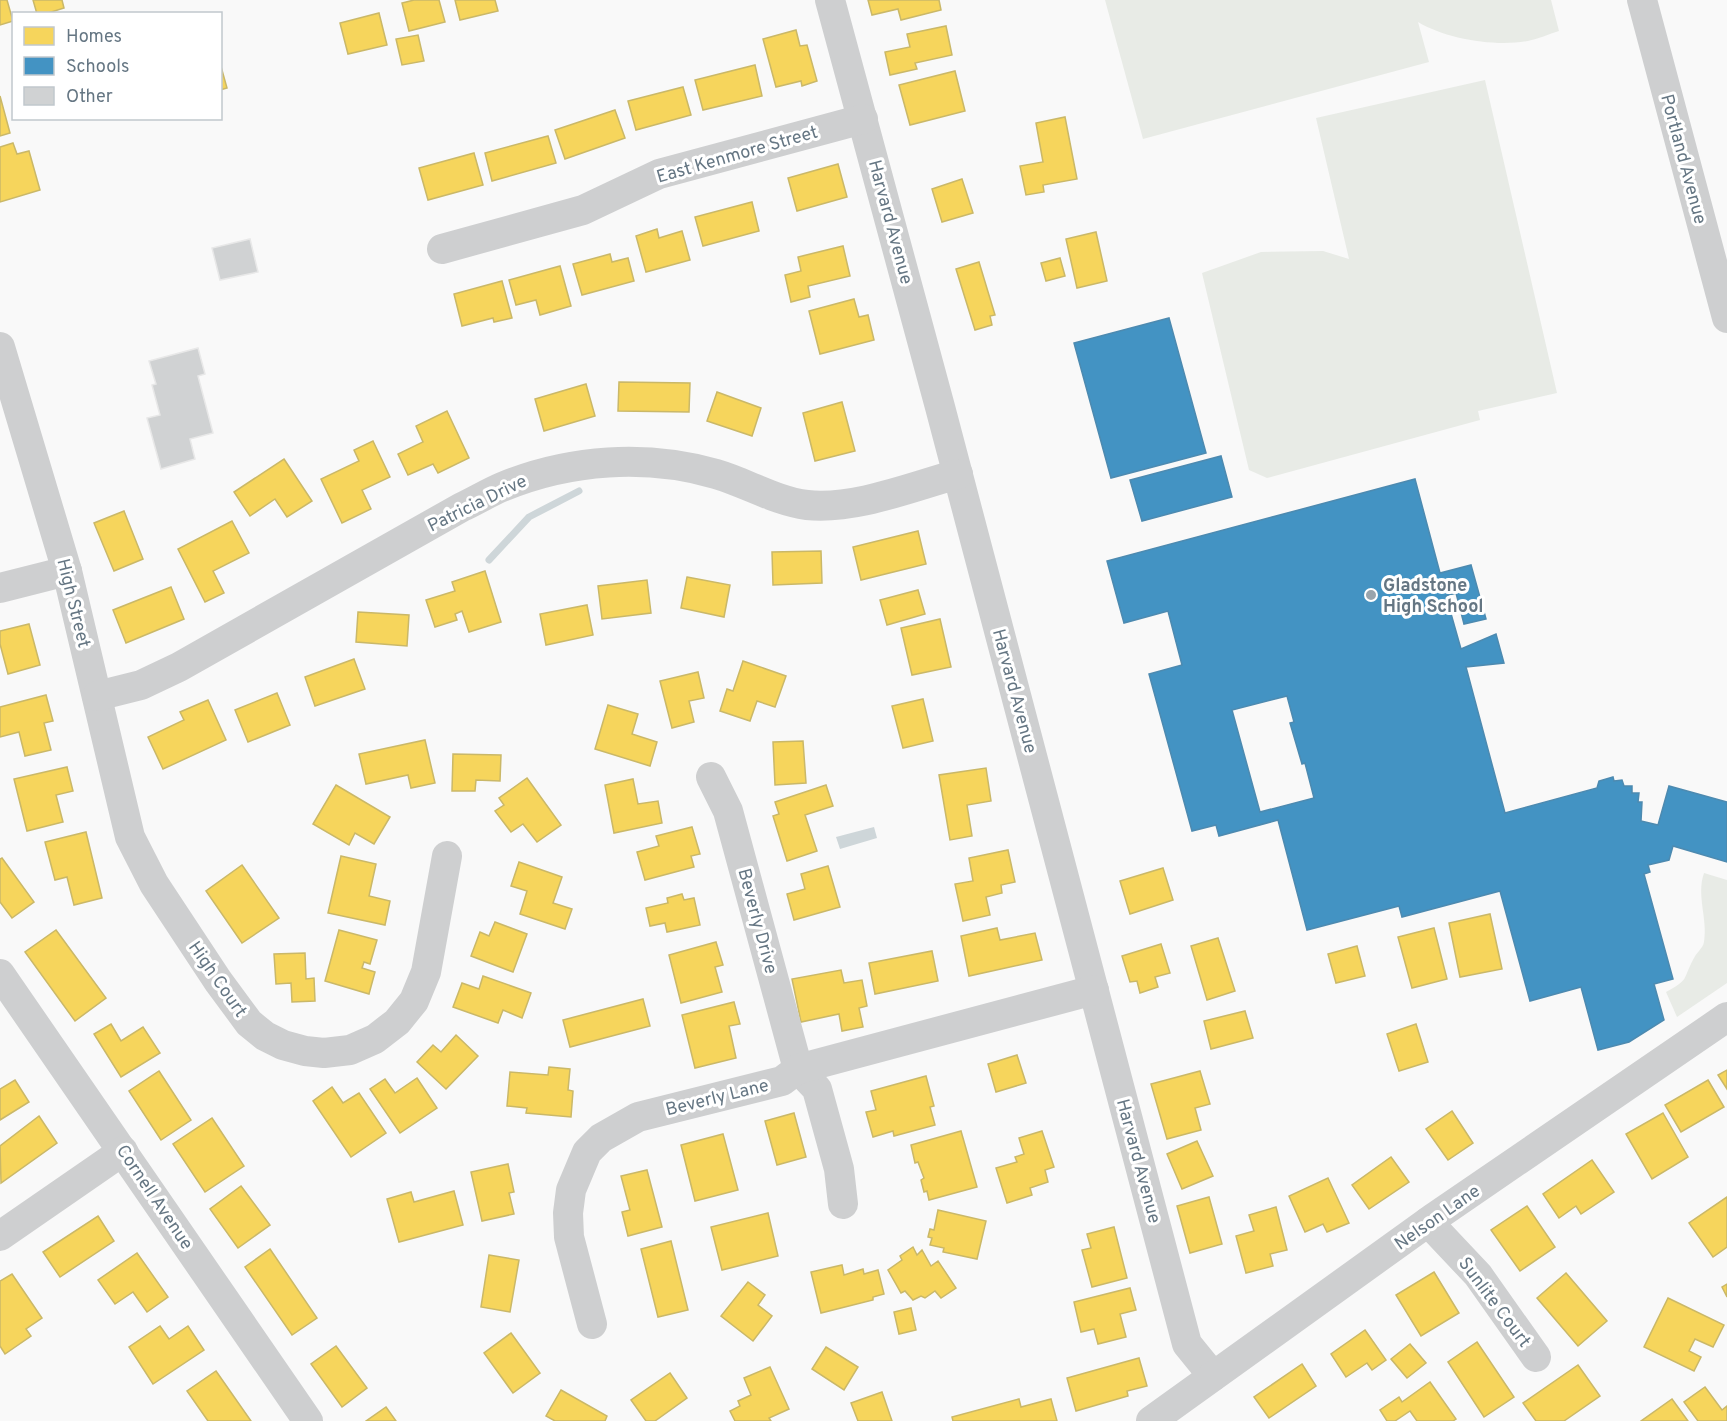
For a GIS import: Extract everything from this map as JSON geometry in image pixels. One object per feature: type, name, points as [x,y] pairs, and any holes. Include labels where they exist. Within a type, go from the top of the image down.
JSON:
[{"type":"street","name":"Harvard Avenue","points":[[830,0],[958,474],[1187,1344],[1213,1376]]},
{"type":"street","name":"Portland Avenue","points":[[1642,0],[1727,318]]},
{"type":"street","name":"East Kenmore Street","points":[[442,249],[583,210],[659,174],[863,119]]},
{"type":"street","name":"High Street","points":[[0,349],[67,571],[130,837],[140,861]]},
{"type":"street","name":"Patricia Drive","points":[[97,696],[141,684],[179,667],[462,507],[502,487],[570,466],[631,461],[692,467],[789,502],[825,506],[860,501],[958,474]]},
{"type":"street","points":[[0,588],[67,571]]},
{"type":"street","name":"Beverly Drive","points":[[711,777],[729,810],[798,1069]]},
{"type":"street","name":"High Court","points":[[140,861],[218,981],[249,1023],[265,1036],[283,1045],[324,1053],[350,1050],[375,1039],[397,1022],[414,1001],[426,972],[447,856]]},
{"type":"street","name":"Cornell Avenue","points":[[0,974],[308,1421]]},
{"type":"street","name":"Beverly Lane","points":[[592,1324],[569,1237],[568,1213],[571,1190],[587,1152],[601,1138],[638,1118],[782,1081],[798,1069],[1094,990]]},
{"type":"street","name":"Nelson Lane","points":[[1151,1421],[1428,1222],[1727,1017]]},
{"type":"street","points":[[798,1069],[817,1089],[839,1169],[843,1204]]},
{"type":"street","points":[[0,1236],[123,1151]]},
{"type":"street","name":"Sunlite Court","points":[[1428,1222],[1478,1275],[1536,1357]]},
{"type":"shaded area","points":[[1105,0],[1551,0],[1559,31],[1528,41],[1501,43],[1456,37],[1418,22],[1429,62],[1143,139]]},
{"type":"shaded area","points":[[1485,80],[1557,393],[1478,411],[1480,420],[1267,478],[1249,470],[1202,273],[1261,252],[1323,251],[1349,259],[1316,118]]},
{"type":"shaded area","points":[[874,827],[877,838],[840,849],[836,837]]},
{"type":"shaded area","points":[[1704,873],[1727,880],[1727,983],[1677,1017],[1666,992],[1682,981],[1703,944],[1705,924],[1701,890]]},
{"type":"building: Homes","points":[[0,0],[7,0],[12,21],[0,25]]},
{"type":"building: Homes","points":[[33,0],[62,0],[64,8],[51,12],[36,12]]},
{"type":"building: Homes","points":[[414,0],[439,0],[445,22],[409,31],[402,3]]},
{"type":"building: Homes","points":[[455,0],[495,0],[498,11],[460,20]]},
{"type":"building: Homes","points":[[868,0],[939,0],[941,10],[901,20],[898,9],[872,15]]},
{"type":"building: Homes","points":[[379,13],[387,45],[348,54],[340,23]]},
{"type":"building: Homes","points":[[946,26],[952,55],[915,63],[917,69],[890,75],[885,52],[910,47],[907,34]]},
{"type":"building: Homes","points":[[796,30],[800,46],[807,45],[817,81],[802,86],[801,81],[776,87],[763,39]]},
{"type":"building: Homes","points":[[418,35],[424,61],[402,65],[396,39]]},
{"type":"building: Homes","points":[[755,65],[762,96],[703,110],[695,80]]},
{"type":"building: Homes","points":[[222,70],[227,88],[222,89]]},
{"type":"building: Homes","points":[[955,71],[965,111],[910,125],[899,85]]},
{"type":"building: Homes","points":[[683,87],[691,115],[636,130],[628,101]]},
{"type":"building: Homes","points":[[0,96],[10,133],[0,136]]},
{"type":"building: Homes","points":[[615,110],[625,138],[565,159],[555,130]]},
{"type":"building: Homes","points":[[1065,117],[1077,179],[1043,185],[1044,192],[1026,195],[1020,166],[1043,162],[1036,123]]},
{"type":"building: Homes","points":[[548,136],[556,163],[492,181],[485,153]]},
{"type":"building: Homes","points":[[13,143],[17,154],[29,151],[40,190],[0,202],[0,147]]},
{"type":"building: Homes","points":[[474,153],[483,185],[428,200],[419,168]]},
{"type":"building: Homes","points":[[838,164],[847,197],[797,211],[788,178]]},
{"type":"building: Homes","points":[[962,179],[973,213],[942,222],[932,189]]},
{"type":"building: Homes","points":[[752,202],[759,231],[703,246],[695,217]]},
{"type":"building: Homes","points":[[657,229],[659,238],[682,231],[690,260],[646,272],[636,236]]},
{"type":"building: Homes","points":[[1096,232],[1107,281],[1077,288],[1066,239]]},
{"type":"building: Homes","points":[[843,246],[850,276],[808,286],[810,297],[791,302],[785,275],[801,271],[798,257]]},
{"type":"building: Homes","points":[[610,254],[612,262],[628,258],[634,281],[582,295],[573,264]]},
{"type":"building: Homes","points":[[1060,258],[1065,276],[1046,281],[1041,263]]},
{"type":"building: Homes","points":[[979,262],[995,315],[990,316],[992,325],[975,330],[956,269]]},
{"type":"building: Homes","points":[[560,266],[571,306],[540,315],[536,300],[516,305],[509,280]]},
{"type":"building: Homes","points":[[502,281],[512,318],[494,322],[493,318],[462,326],[454,294]]},
{"type":"building: Homes","points":[[854,299],[859,317],[868,315],[874,340],[820,354],[809,311]]},
{"type":"building: Homes","points":[[619,382],[690,383],[689,412],[618,411]]},
{"type":"building: Homes","points":[[586,384],[595,416],[544,431],[535,399]]},
{"type":"building: Homes","points":[[717,392],[761,408],[752,436],[707,421]]},
{"type":"building: Homes","points":[[842,402],[855,451],[815,461],[803,413]]},
{"type":"building: Homes","points":[[447,411],[469,458],[438,473],[433,464],[408,475],[398,454],[423,442],[416,426]]},
{"type":"building: Homes","points":[[373,441],[390,477],[362,490],[371,509],[342,523],[321,479],[359,461],[354,450]]},
{"type":"building: Homes","points":[[284,459],[312,501],[287,517],[275,499],[250,516],[234,492]]},
{"type":"building: Homes","points":[[124,511],[143,559],[114,571],[94,523]]},
{"type":"building: Homes","points":[[232,521],[249,553],[213,571],[224,593],[205,602],[178,549]]},
{"type":"building: Homes","points":[[918,531],[926,564],[861,580],[853,547]]},
{"type":"building: Homes","points":[[821,551],[822,583],[773,585],[772,552]]},
{"type":"building: Homes","points":[[485,571],[501,622],[469,632],[462,611],[455,614],[457,620],[435,627],[426,600],[455,591],[452,582]]},
{"type":"building: Homes","points":[[687,577],[730,585],[724,617],[681,608]]},
{"type":"building: Homes","points":[[647,580],[651,613],[602,619],[598,586]]},
{"type":"building: Homes","points":[[171,587],[184,619],[126,643],[113,610]]},
{"type":"building: Homes","points":[[918,590],[925,614],[887,625],[880,600]]},
{"type":"building: Homes","points":[[587,605],[593,635],[546,645],[540,614]]},
{"type":"building: Homes","points":[[358,612],[409,615],[407,646],[356,642]]},
{"type":"building: Homes","points":[[940,619],[951,667],[912,675],[901,628]]},
{"type":"building: Homes","points":[[29,624],[40,665],[8,674],[0,644],[0,631]]},
{"type":"building: Homes","points":[[354,659],[365,689],[315,706],[305,677]]},
{"type":"building: Homes","points":[[743,661],[786,676],[775,707],[757,701],[750,721],[720,711],[727,689],[733,691]]},
{"type":"building: Homes","points":[[698,672],[704,698],[689,701],[694,722],[672,728],[660,681]]},
{"type":"building: Homes","points":[[277,693],[290,725],[248,742],[235,710]]},
{"type":"building: Homes","points":[[46,695],[53,721],[44,723],[51,750],[25,756],[19,732],[0,737],[0,707]]},
{"type":"building: Homes","points":[[923,699],[933,741],[903,748],[892,706]]},
{"type":"building: Homes","points":[[208,700],[226,740],[163,769],[148,737],[184,720],[180,712]]},
{"type":"building: Homes","points":[[608,705],[638,714],[632,734],[657,742],[650,766],[595,749]]},
{"type":"building: Homes","points":[[425,740],[435,783],[411,788],[408,775],[366,784],[359,754]]},
{"type":"building: Homes","points":[[803,741],[806,783],[775,785],[773,742]]},
{"type":"building: Homes","points":[[453,754],[501,755],[500,781],[476,780],[475,791],[452,791]]},
{"type":"building: Homes","points":[[67,767],[73,791],[56,795],[63,822],[27,831],[14,779]]},
{"type":"building: Homes","points":[[986,768],[991,801],[967,805],[972,836],[950,840],[939,775]]},
{"type":"building: Homes","points":[[527,778],[561,825],[537,842],[523,824],[511,832],[495,811],[504,805],[499,798]]},
{"type":"building: Homes","points":[[633,779],[638,804],[658,801],[662,823],[614,833],[605,785]]},
{"type":"building: Homes","points":[[336,785],[390,817],[374,844],[355,833],[349,845],[313,824]]},
{"type":"building: Homes","points":[[826,785],[833,806],[805,815],[817,851],[787,861],[773,816],[779,814],[775,802]]},
{"type":"building: Homes","points":[[692,827],[700,854],[691,856],[694,867],[645,880],[637,852],[659,846],[656,836]]},
{"type":"building: Homes","points":[[86,832],[102,898],[74,905],[67,877],[55,880],[45,842]]},
{"type":"building: Homes","points":[[1008,850],[1015,882],[1001,885],[1002,893],[986,897],[990,915],[963,921],[955,884],[973,881],[969,858]]},
{"type":"building: Homes","points":[[341,856],[376,864],[369,896],[390,901],[385,925],[328,913]]},
{"type":"building: Homes","points":[[2,858],[34,902],[12,918],[0,902],[0,859]]},
{"type":"building: Homes","points":[[519,862],[562,877],[553,903],[572,909],[565,929],[520,914],[527,891],[511,886]]},
{"type":"building: Homes","points":[[242,865],[279,918],[242,943],[206,891]]},
{"type":"building: Homes","points":[[828,866],[840,907],[794,920],[787,894],[805,889],[801,874]]},
{"type":"building: Homes","points":[[1163,868],[1173,900],[1130,914],[1120,881]]},
{"type":"building: Homes","points":[[682,894],[684,900],[694,898],[700,925],[667,932],[665,923],[650,926],[646,908],[668,903],[667,898]]},
{"type":"building: Homes","points":[[1490,914],[1502,969],[1460,977],[1449,923]]},
{"type":"building: Homes","points":[[495,922],[527,934],[513,972],[471,956],[480,932],[489,936]]},
{"type":"building: Homes","points":[[997,928],[1000,940],[1035,933],[1042,960],[969,976],[961,936]]},
{"type":"building: Homes","points":[[1434,928],[1447,979],[1412,988],[1398,937]]},
{"type":"building: Homes","points":[[56,930],[106,998],[75,1021],[25,952]]},
{"type":"building: Homes","points":[[339,930],[377,940],[370,964],[364,962],[362,968],[375,972],[369,994],[325,981]]},
{"type":"building: Homes","points":[[1218,938],[1235,991],[1207,1000],[1191,946]]},
{"type":"building: Homes","points":[[716,942],[723,965],[715,967],[722,992],[681,1003],[669,955]]},
{"type":"building: Homes","points":[[1161,944],[1170,973],[1155,977],[1158,987],[1140,993],[1137,981],[1130,982],[1122,956]]},
{"type":"building: Homes","points":[[1357,946],[1365,976],[1336,983],[1328,954]]},
{"type":"building: Homes","points":[[932,951],[938,981],[875,994],[869,963]]},
{"type":"building: Homes","points":[[305,953],[306,979],[314,978],[315,1001],[292,1002],[291,983],[276,984],[274,954]]},
{"type":"building: Homes","points":[[841,970],[844,983],[862,980],[867,1006],[859,1008],[863,1027],[842,1031],[839,1014],[801,1022],[792,979]]},
{"type":"building: Homes","points":[[483,976],[531,993],[522,1018],[503,1010],[498,1023],[453,1007],[462,983],[479,989]]},
{"type":"building: Homes","points":[[643,999],[650,1026],[570,1047],[563,1020]]},
{"type":"building: Homes","points":[[734,1002],[740,1024],[729,1026],[736,1058],[695,1068],[682,1015]]},
{"type":"building: Homes","points":[[1245,1011],[1253,1038],[1211,1049],[1204,1021]]},
{"type":"building: Homes","points":[[111,1024],[121,1041],[143,1027],[160,1053],[121,1077],[94,1034]]},
{"type":"building: Homes","points":[[1416,1024],[1428,1062],[1399,1071],[1387,1034]]},
{"type":"building: Homes","points":[[456,1035],[478,1056],[446,1089],[417,1062],[433,1045],[441,1052]]},
{"type":"building: Homes","points":[[1017,1055],[1026,1083],[996,1092],[988,1064]]},
{"type":"building: Homes","points":[[549,1067],[570,1069],[568,1090],[573,1091],[571,1117],[526,1113],[527,1108],[507,1106],[510,1072],[548,1075]]},
{"type":"building: Homes","points":[[1727,1070],[1727,1089],[1718,1075]]},
{"type":"building: Homes","points":[[159,1071],[191,1120],[161,1140],[129,1091]]},
{"type":"building: Homes","points":[[1200,1071],[1210,1104],[1195,1108],[1201,1130],[1167,1139],[1151,1084]]},
{"type":"building: Homes","points":[[926,1076],[934,1106],[930,1107],[935,1125],[894,1136],[893,1131],[873,1137],[866,1112],[876,1110],[871,1091]]},
{"type":"building: Homes","points":[[417,1078],[437,1108],[400,1133],[370,1089],[385,1079],[395,1093]]},
{"type":"building: Homes","points":[[15,1080],[29,1102],[0,1120],[0,1089]]},
{"type":"building: Homes","points":[[1708,1080],[1724,1107],[1681,1132],[1665,1105]]},
{"type":"building: Homes","points":[[332,1087],[343,1103],[359,1093],[386,1133],[351,1157],[313,1101]]},
{"type":"building: Homes","points":[[1452,1111],[1473,1143],[1448,1160],[1426,1129]]},
{"type":"building: Homes","points":[[794,1113],[806,1157],[777,1165],[765,1121]]},
{"type":"building: Homes","points":[[1663,1113],[1688,1157],[1652,1179],[1626,1134]]},
{"type":"building: Homes","points":[[39,1116],[57,1143],[1,1183],[0,1146]]},
{"type":"building: Homes","points":[[212,1118],[244,1166],[205,1192],[173,1144]]},
{"type":"building: Homes","points":[[961,1131],[977,1187],[929,1200],[927,1191],[924,1192],[921,1180],[924,1178],[918,1162],[915,1163],[911,1145]]},
{"type":"building: Homes","points":[[1042,1131],[1054,1167],[1045,1170],[1048,1182],[1030,1188],[1032,1195],[1007,1203],[996,1168],[1017,1162],[1015,1157],[1024,1154],[1019,1138]]},
{"type":"building: Homes","points":[[723,1134],[738,1190],[695,1201],[681,1145]]},
{"type":"building: Homes","points":[[1197,1141],[1213,1176],[1182,1189],[1167,1154]]},
{"type":"building: Homes","points":[[1391,1157],[1409,1182],[1369,1209],[1352,1185]]},
{"type":"building: Homes","points":[[1592,1160],[1614,1192],[1581,1214],[1576,1206],[1559,1218],[1543,1194]]},
{"type":"building: Homes","points":[[508,1164],[514,1192],[509,1193],[514,1214],[482,1221],[471,1172]]},
{"type":"building: Homes","points":[[647,1170],[662,1227],[628,1236],[622,1212],[630,1210],[621,1176]]},
{"type":"building: Homes","points":[[1328,1178],[1349,1223],[1327,1232],[1323,1224],[1305,1232],[1289,1196]]},
{"type":"building: Homes","points":[[241,1186],[270,1225],[238,1248],[210,1209]]},
{"type":"building: Homes","points":[[454,1191],[463,1225],[399,1242],[387,1199],[411,1192],[414,1202]]},
{"type":"building: Homes","points":[[1209,1197],[1222,1244],[1190,1253],[1177,1206]]},
{"type":"building: Homes","points":[[1727,1197],[1727,1247],[1713,1257],[1689,1223]]},
{"type":"building: Homes","points":[[1527,1206],[1555,1247],[1520,1271],[1491,1230]]},
{"type":"building: Homes","points":[[1276,1207],[1287,1250],[1270,1254],[1273,1266],[1246,1273],[1236,1236],[1254,1231],[1249,1215]]},
{"type":"building: Homes","points":[[938,1210],[986,1221],[977,1259],[943,1252],[944,1248],[930,1245],[932,1238],[928,1237],[930,1229],[934,1230]]},
{"type":"building: Homes","points":[[768,1213],[778,1256],[722,1270],[711,1227]]},
{"type":"building: Homes","points":[[98,1216],[114,1241],[60,1277],[43,1252]]},
{"type":"building: Homes","points":[[1114,1227],[1127,1278],[1092,1287],[1082,1250],[1091,1248],[1087,1234]]},
{"type":"building: Homes","points":[[671,1241],[688,1310],[658,1317],[641,1249]]},
{"type":"building: Homes","points":[[913,1247],[917,1255],[922,1250],[931,1266],[938,1261],[956,1288],[941,1298],[935,1291],[925,1298],[921,1296],[913,1300],[905,1291],[901,1293],[888,1270],[902,1260],[900,1256]]},
{"type":"building: Homes","points":[[270,1249],[317,1318],[292,1335],[245,1267]]},
{"type":"building: Homes","points":[[137,1253],[168,1297],[147,1312],[133,1292],[115,1304],[98,1280]]},
{"type":"building: Homes","points":[[489,1255],[519,1260],[510,1312],[481,1307]]},
{"type":"building: Homes","points":[[842,1265],[844,1275],[863,1269],[864,1274],[878,1270],[884,1294],[873,1297],[873,1300],[821,1313],[811,1272]]},
{"type":"building: Homes","points":[[1434,1272],[1459,1313],[1421,1336],[1396,1295]]},
{"type":"building: Homes","points":[[1566,1273],[1607,1321],[1578,1346],[1537,1298]]},
{"type":"building: Homes","points":[[12,1274],[42,1318],[26,1329],[31,1336],[5,1354],[0,1346],[0,1281]]},
{"type":"building: Homes","points":[[748,1282],[765,1295],[758,1305],[772,1316],[753,1341],[721,1316]]},
{"type":"building: Homes","points":[[1727,1284],[1727,1297],[1722,1287]]},
{"type":"building: Homes","points":[[1130,1288],[1136,1310],[1120,1314],[1126,1337],[1098,1344],[1094,1329],[1081,1332],[1074,1302]]},
{"type":"building: Homes","points":[[1668,1298],[1724,1325],[1713,1347],[1695,1339],[1689,1351],[1701,1357],[1694,1371],[1644,1347]]},
{"type":"building: Homes","points":[[911,1308],[916,1330],[899,1334],[894,1312]]},
{"type":"building: Homes","points":[[160,1326],[169,1339],[188,1326],[204,1350],[153,1384],[129,1347]]},
{"type":"building: Homes","points":[[1365,1330],[1386,1360],[1372,1370],[1367,1363],[1346,1377],[1331,1354]]},
{"type":"building: Homes","points":[[511,1333],[540,1373],[513,1393],[484,1353]]},
{"type":"building: Homes","points":[[1477,1342],[1514,1397],[1484,1417],[1448,1362]]},
{"type":"building: Homes","points":[[1410,1344],[1426,1363],[1407,1378],[1391,1359]]},
{"type":"building: Homes","points":[[336,1346],[367,1388],[342,1407],[311,1364]]},
{"type":"building: Homes","points":[[826,1347],[858,1367],[844,1390],[812,1369]]},
{"type":"building: Homes","points":[[1139,1358],[1147,1386],[1127,1391],[1128,1396],[1076,1411],[1067,1378]]},
{"type":"building: Homes","points":[[1302,1364],[1316,1386],[1269,1418],[1254,1397]]},
{"type":"building: Homes","points":[[1578,1365],[1600,1396],[1564,1421],[1536,1421],[1523,1403]]},
{"type":"building: Homes","points":[[770,1367],[789,1409],[769,1418],[771,1421],[735,1421],[730,1411],[740,1406],[738,1401],[751,1395],[744,1378]]},
{"type":"building: Homes","points":[[216,1371],[251,1421],[208,1421],[187,1391]]},
{"type":"building: Homes","points":[[670,1373],[687,1398],[655,1421],[646,1421],[631,1400]]},
{"type":"building: Homes","points":[[1430,1382],[1456,1419],[1453,1421],[1417,1421],[1410,1411],[1395,1421],[1387,1421],[1380,1410],[1399,1397],[1402,1402]]},
{"type":"building: Homes","points":[[1705,1387],[1722,1410],[1727,1406],[1727,1421],[1698,1421],[1684,1402]]},
{"type":"building: Homes","points":[[561,1390],[607,1416],[605,1421],[555,1421],[546,1416]]},
{"type":"building: Homes","points":[[882,1392],[892,1421],[858,1421],[851,1403]]},
{"type":"building: Homes","points":[[1019,1399],[1021,1407],[1051,1399],[1057,1421],[953,1421],[952,1417]]},
{"type":"building: Homes","points":[[1672,1399],[1688,1421],[1641,1421]]},
{"type":"building: Homes","points":[[386,1407],[396,1421],[366,1421]]},
{"type":"building: Schools","points":[[1169,318],[1206,453],[1111,478],[1074,343]]},
{"type":"building: Schools","points":[[1221,456],[1232,497],[1142,521],[1130,480]]},
{"type":"building: Schools","points":[[1415,479],[1440,573],[1471,565],[1486,619],[1464,624],[1456,593],[1446,596],[1461,649],[1496,634],[1504,663],[1466,667],[1505,813],[1597,788],[1599,781],[1613,777],[1614,781],[1622,780],[1624,786],[1632,786],[1632,793],[1639,793],[1638,802],[1642,802],[1641,821],[1658,825],[1669,786],[1727,802],[1727,862],[1673,846],[1669,860],[1648,865],[1650,872],[1644,874],[1673,979],[1654,984],[1664,1020],[1629,1042],[1598,1050],[1581,987],[1530,1001],[1500,891],[1402,917],[1399,906],[1307,930],[1278,820],[1219,836],[1216,825],[1192,831],[1149,674],[1182,665],[1168,611],[1124,623],[1107,561]],"holes":[[[1287,696],[1294,722],[1290,723],[1302,764],[1305,763],[1314,798],[1260,812],[1232,710]]]},
{"type":"building: Other","points":[[250,239],[258,272],[220,280],[212,248]]},
{"type":"building: Other","points":[[198,348],[205,374],[198,376],[213,433],[190,439],[195,459],[161,469],[147,418],[160,415],[152,385],[156,384],[149,361]]},
{"type":"waterway","points":[[489,560],[529,517],[579,491]]},
{"type":"place","name":"Gladstone High School","points":[[1371,595]]}]
